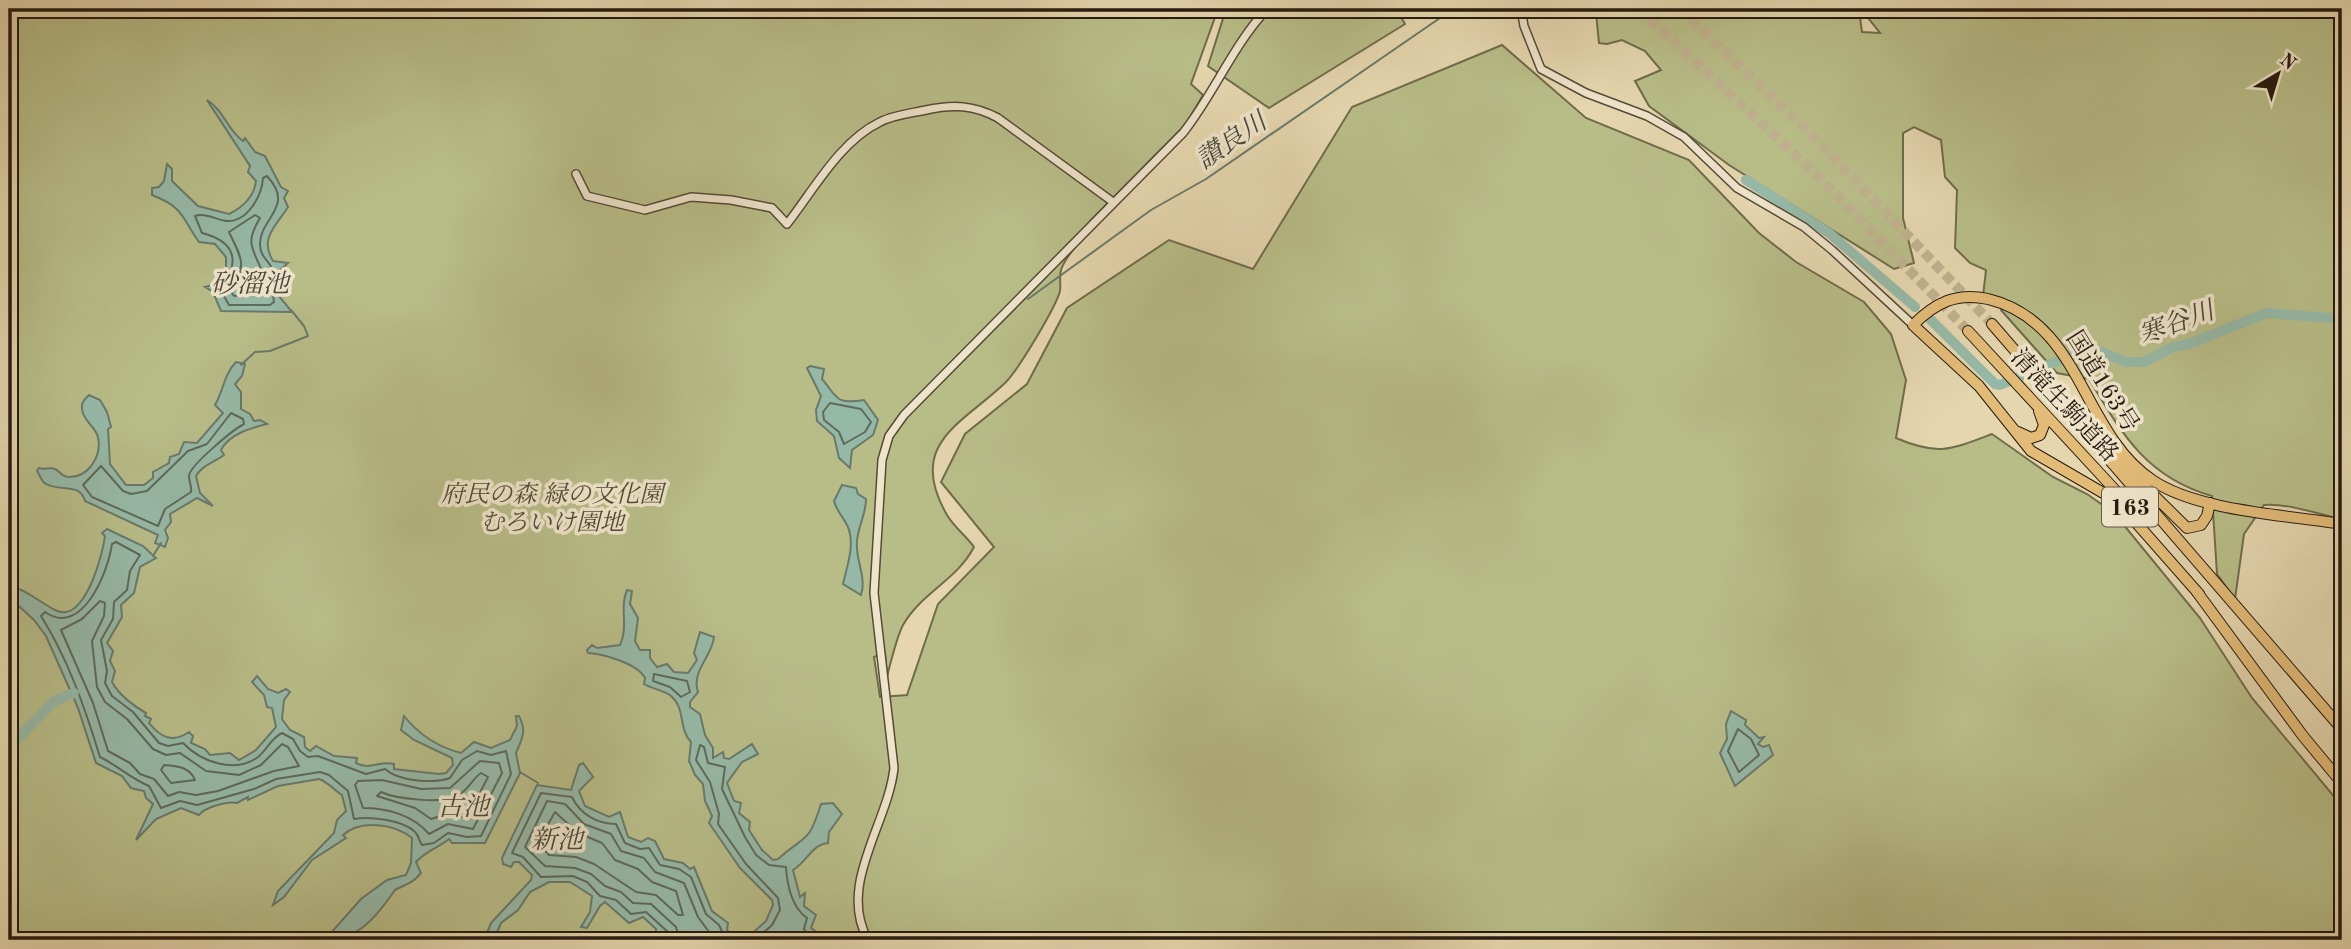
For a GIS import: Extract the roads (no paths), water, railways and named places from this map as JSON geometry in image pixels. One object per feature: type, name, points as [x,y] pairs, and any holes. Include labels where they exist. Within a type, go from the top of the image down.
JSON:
[{"type":"highway","name":"国道163号","points":[[1913,325],[1929,309],[1945,300],[1975,297],[2022,313],[2058,343],[2114,441],[2137,469],[2169,490],[2210,503],[2342,524]]},
{"type":"highway","name":"清滝生駒道路","points":[[1992,324],[2251,627],[2342,729]]},
{"type":"highway","name":"163","points":[[1913,325],[1979,386],[2019,434],[2031,438],[2043,431],[2043,418],[2014,380]]},
{"type":"highway","name":"清滝生駒道路","points":[[1968,331],[2112,486],[2199,594],[2342,783]]},
{"type":"highway","name":"163","points":[[2068,410],[2181,525],[2192,528],[2201,525],[2207,516],[2210,503]]},
{"type":"highway","name":"163","points":[[2005,418],[2021,441],[2043,460],[2088,482],[2117,501],[2199,594]]},
{"type":"street","points":[[867,940],[857,912],[859,886],[891,790],[894,768],[873,604],[882,460],[889,436],[904,415],[1183,133],[1205,105],[1254,23],[1267,9]]},
{"type":"street","points":[[1521,9],[1524,26],[1541,69],[1586,93],[1647,116],[1684,137],[1737,188],[1804,227],[1913,325]]},
{"type":"street","points":[[576,174],[587,196],[607,202],[652,210],[691,197],[731,200],[772,208],[780,213],[787,224],[850,144],[867,130],[894,117],[959,105],[984,110],[998,118],[1113,202]]},
{"type":"water","name":"砂溜池","points":[[207,100],[218,109],[243,141],[245,138],[255,152],[265,156],[281,187],[288,191],[284,198],[288,207],[271,232],[268,246],[273,261],[288,263],[279,271],[279,296],[292,312],[221,311],[213,292],[205,287],[217,284],[226,270],[226,257],[215,244],[199,242],[177,209],[152,195],[152,188],[159,187],[164,181],[167,164],[172,169],[172,181],[198,206],[229,214],[250,197],[256,181],[248,172],[250,166]]},
{"type":"water","points":[[236,362],[245,364],[242,376],[235,384],[241,392],[241,409],[250,414],[254,421],[260,420],[267,424],[229,440],[221,450],[224,455],[199,472],[196,476],[200,493],[213,506],[197,498],[170,514],[171,522],[165,530],[168,538],[165,547],[155,543],[158,535],[85,501],[79,491],[51,486],[42,480],[37,471],[39,468],[55,469],[69,477],[76,476],[88,469],[96,458],[98,437],[82,407],[89,395],[100,400],[107,412],[111,427],[108,429],[110,464],[126,485],[144,485],[153,478],[153,472],[169,463],[170,457],[179,454],[184,442],[197,443],[223,413],[215,405]]},
{"type":"water","points":[[810,366],[824,369],[822,379],[837,398],[847,401],[864,400],[878,420],[873,435],[852,450],[850,468],[839,458],[834,436],[817,421],[816,410],[821,396],[807,368]]},
{"type":"water","points":[[842,485],[856,488],[858,494],[866,499],[857,541],[863,582],[861,595],[843,584],[851,539],[834,501]]},
{"type":"water","name":"古池","points":[[107,529],[143,546],[156,558],[140,567],[134,593],[121,605],[122,617],[107,643],[113,651],[110,661],[115,671],[112,682],[128,700],[146,713],[145,716],[151,719],[149,723],[158,732],[172,738],[189,732],[193,736],[191,743],[205,749],[210,755],[230,753],[239,760],[256,750],[276,727],[272,708],[267,707],[264,695],[252,682],[257,676],[268,689],[278,693],[286,689],[290,692],[284,700],[282,719],[290,730],[304,737],[305,747],[310,751],[316,746],[334,756],[357,758],[356,763],[361,765],[389,763],[394,764],[394,769],[439,774],[446,773],[453,765],[452,758],[414,740],[401,730],[404,716],[430,740],[461,753],[474,742],[491,748],[510,740],[517,726],[516,716],[519,716],[523,731],[516,753],[520,773],[485,843],[452,843],[449,839],[428,852],[416,862],[421,873],[418,877],[395,890],[364,927],[338,939],[330,934],[361,899],[387,880],[406,875],[411,863],[412,838],[397,829],[378,825],[350,830],[343,835],[346,838],[312,860],[284,897],[273,905],[278,891],[334,833],[337,820],[346,811],[342,795],[322,780],[278,786],[248,800],[248,797],[237,803],[211,807],[199,815],[181,808],[156,819],[136,840],[153,804],[146,798],[144,791],[131,788],[122,776],[96,763],[78,708],[46,636],[34,620],[9,597],[9,585],[55,610],[66,612],[75,607],[83,598],[96,571],[104,544],[105,536],[102,533]]},
{"type":"water","name":"新池","points":[[627,590],[632,591],[630,604],[638,618],[635,641],[640,650],[650,650],[650,658],[657,667],[667,664],[674,672],[688,673],[697,660],[694,653],[700,632],[714,637],[699,671],[698,692],[690,702],[690,707],[700,714],[705,735],[713,748],[713,758],[723,752],[724,758],[729,759],[752,744],[758,754],[742,762],[727,783],[734,801],[741,803],[739,813],[750,822],[749,830],[762,850],[773,860],[778,859],[806,837],[821,804],[833,803],[842,814],[829,832],[828,843],[813,850],[793,870],[800,897],[805,893],[804,906],[816,915],[811,928],[818,933],[816,940],[667,940],[656,935],[656,929],[643,917],[629,923],[605,902],[587,928],[581,927],[590,912],[592,896],[570,882],[549,882],[530,892],[518,910],[501,923],[494,940],[484,940],[491,923],[531,880],[532,875],[519,862],[514,862],[511,867],[503,864],[502,858],[537,785],[571,790],[579,765],[583,763],[593,777],[579,791],[585,806],[609,817],[620,812],[628,837],[641,842],[648,838],[655,841],[664,859],[683,863],[690,869],[694,867],[712,911],[728,923],[727,930],[733,937],[748,937],[766,921],[773,905],[772,900],[740,868],[709,823],[712,816],[705,801],[703,784],[695,775],[689,761],[691,742],[684,731],[676,701],[668,694],[644,684],[645,678],[635,668],[611,657],[588,653],[587,650],[592,645],[597,648],[620,645],[624,631]]},
{"type":"water","points":[[1731,711],[1746,720],[1745,725],[1759,738],[1764,737],[1758,744],[1763,747],[1769,745],[1773,755],[1735,786],[1720,753],[1727,739],[1726,724]]},
{"type":"waterway","name":"讃良川","points":[[1028,299],[1151,210],[1206,179],[1453,9]]},
{"type":"waterway","name":"寒谷川","points":[[1746,180],[1829,233],[1915,307]]},
{"type":"waterway","points":[[241,365],[255,352],[270,351],[308,336],[304,326],[291,310]]},
{"type":"waterway","name":"寒谷川","points":[[1930,319],[1995,384],[2000,385],[2077,353],[2101,352],[2127,362],[2144,362],[2173,347],[2189,344],[2267,313],[2342,319]]},
{"type":"waterway","points":[[153,556],[161,543]]},
{"type":"waterway","points":[[9,748],[54,701],[74,693]]},
{"type":"waterway","points":[[520,772],[538,783]]},
{"type":"tunnel","points":[[1639,9],[1819,177],[1968,331]]},
{"type":"tunnel","points":[[1680,9],[1816,139],[1992,324]]},
{"type":"park label","name":"府民の森 緑の文化園 むろいけ園地","points":[[552,508]]}]
